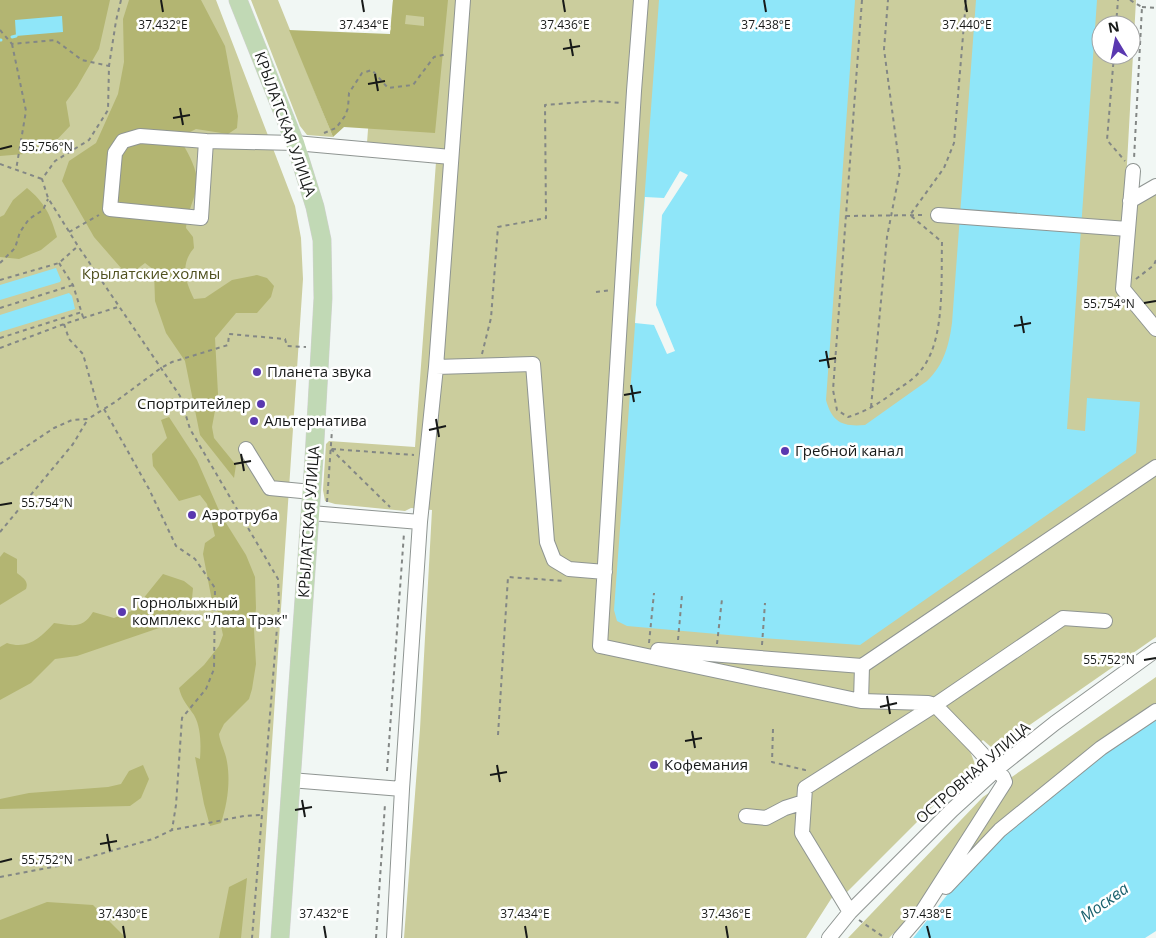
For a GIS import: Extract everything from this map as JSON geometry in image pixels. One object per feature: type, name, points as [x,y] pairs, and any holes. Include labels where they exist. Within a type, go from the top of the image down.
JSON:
[{"type":"main road","name":"КРЫЛАТСКАЯ УЛИЦА","points":[[238,0],[295,143],[315,207],[322,240],[323,298],[312,492],[318,513],[290,780],[280,938]]},
{"type":"street","points":[[394,938],[420,522],[436,367],[463,0]]},
{"type":"street","points":[[600,646],[641,0]]},
{"type":"street","points":[[206,141],[201,218],[110,209],[115,153],[123,141],[140,136],[206,141],[295,143],[452,156]]},
{"type":"street","points":[[1133,171],[1123,289],[1156,329]]},
{"type":"street","points":[[1130,201],[1156,186]]},
{"type":"street","points":[[938,215],[1128,229]]},
{"type":"street","points":[[436,367],[532,364],[547,542],[554,560],[569,569],[605,572]]},
{"type":"street","points":[[246,448],[270,488],[312,492]]},
{"type":"street","points":[[600,646],[862,666],[1156,467]]},
{"type":"street","points":[[318,513],[420,522]]},
{"type":"street","points":[[746,816],[766,818],[786,808],[1063,618],[1104,621]]},
{"type":"street","points":[[600,646],[861,701],[928,703],[935,705],[1005,779],[1004,787],[920,915]]},
{"type":"street","name":"ОСТРОВНАЯ УЛИЦА","points":[[829,938],[854,916],[952,810],[997,770],[1055,723],[1156,650]]},
{"type":"street","points":[[861,701],[862,666]]},
{"type":"street","points":[[900,938],[1000,830],[1101,748],[1156,711]]},
{"type":"street","points":[[290,780],[402,789]]},
{"type":"street","points":[[805,795],[802,833],[854,916]]},
{"type":"path","points":[[42,179],[55,161],[89,140],[108,110],[109,66],[121,0]]},
{"type":"path","points":[[862,0],[833,390],[837,410],[848,417],[859,414],[871,407],[914,378],[924,366],[938,337],[942,242],[910,215]]},
{"type":"path","points":[[871,407],[887,237],[900,170],[884,48],[888,0]]},
{"type":"path","points":[[910,215],[944,168],[954,143],[966,0]]},
{"type":"path","points":[[1117,15],[1118,0]]},
{"type":"path","points":[[1130,0],[1142,7],[1156,8]]},
{"type":"path","points":[[1133,171],[1142,7]]},
{"type":"path","points":[[0,30],[12,44],[26,111],[16,170]]},
{"type":"path","points":[[12,44],[56,40],[82,60],[109,66]]},
{"type":"path","points":[[322,134],[336,128],[345,116],[348,108],[349,93],[362,73],[372,70],[388,88],[413,85],[434,57],[459,52]]},
{"type":"path","points":[[1113,65],[1108,140],[1133,171]]},
{"type":"path","points":[[480,366],[491,318],[498,227],[546,218],[545,105],[609,101]]},
{"type":"path","points":[[0,164],[42,179]]},
{"type":"path","points":[[42,179],[48,198],[69,232],[180,396],[190,429],[278,579],[280,603],[252,938]]},
{"type":"path","points":[[0,263],[15,248],[20,232],[28,219],[43,210],[48,198]]},
{"type":"path","points":[[69,232],[110,209]]},
{"type":"path","points":[[846,216],[938,215]]},
{"type":"path","points":[[0,280],[59,263],[78,246]]},
{"type":"path","points":[[1123,289],[1155,266],[1156,260]]},
{"type":"path","points":[[59,263],[73,285],[84,318]]},
{"type":"path","points":[[0,308],[73,285]]},
{"type":"path","points":[[0,348],[64,324],[118,307]]},
{"type":"path","points":[[0,338],[82,312]]},
{"type":"path","points":[[64,324],[69,339],[83,354],[99,412]]},
{"type":"path","points":[[0,464],[54,428],[72,420],[88,418],[116,402],[172,362],[228,345],[229,334],[285,339],[287,346],[307,348]]},
{"type":"path","points":[[104,409],[149,488],[176,546],[195,559],[215,588],[214,669],[206,689],[182,718],[176,805],[172,830]]},
{"type":"path","points":[[0,532],[73,444],[88,418]]},
{"type":"path","points":[[318,513],[331,449],[332,430]]},
{"type":"path","points":[[331,449],[427,456]]},
{"type":"path","points":[[331,449],[404,520],[387,771]]},
{"type":"path","points":[[498,735],[508,577],[568,581]]},
{"type":"path","points":[[648,650],[654,593]]},
{"type":"path","points":[[679,631],[682,595]]},
{"type":"path","points":[[718,634],[722,599]]},
{"type":"path","points":[[762,638],[766,603]]},
{"type":"path","points":[[278,618],[287,619]]},
{"type":"path","points":[[773,728],[772,762],[806,770],[805,795]]},
{"type":"path","points":[[376,938],[385,804]]},
{"type":"path","points":[[0,877],[58,866],[153,839],[172,830],[244,816],[262,815]]},
{"type":"path","points":[[854,916],[885,938]]},
{"type":"green space","name":"Крылатские холмы","points":[[0,0],[216,0],[295,206],[301,238],[303,279],[259,938],[0,938]]},
{"type":"green space","points":[[0,0],[110,0],[99,49],[66,102],[70,126],[51,146],[24,154],[0,156]]},
{"type":"green space","points":[[129,0],[201,0],[225,46],[238,116],[237,128],[228,134],[196,129],[186,134],[183,144],[195,169],[197,185],[186,228],[193,237],[194,248],[187,260],[185,273],[194,299],[205,298],[232,280],[257,275],[267,278],[274,286],[271,297],[257,313],[236,313],[215,338],[218,394],[212,427],[214,438],[236,465],[234,478],[200,435],[185,361],[166,333],[155,301],[154,270],[145,263],[128,276],[94,237],[62,181],[69,161],[96,143],[118,94],[124,62],[123,19]]},
{"type":"green space","points":[[251,0],[278,0],[333,137],[307,135],[300,126]]},
{"type":"green space","name":"Гребной канал","points":[[393,0],[1136,0],[1135,15],[1091,15],[1091,65],[1132,65],[1125,200],[1156,183],[1156,637],[998,747],[991,747],[983,740],[970,751],[975,764],[847,892],[842,885],[806,938],[404,938],[420,729],[432,510],[411,508],[405,511],[335,504],[325,501],[323,490],[326,444],[329,441],[415,447],[436,162],[366,156],[372,77],[387,78]]},
{"type":"green space","points":[[393,0],[448,0],[435,133],[344,127],[333,137],[289,30],[390,34]],"holes":[[[406,15],[424,17],[424,26],[405,24]]]},
{"type":"green space","points":[[27,188],[46,209],[57,237],[41,250],[19,259],[0,257],[0,217],[4,215],[13,200]]},
{"type":"green space","points":[[169,417],[197,460],[221,515],[246,555],[255,577],[256,608],[254,630],[256,664],[252,689],[249,699],[224,724],[219,734],[228,765],[228,790],[221,823],[210,826],[195,757],[200,759],[198,725],[179,688],[204,665],[219,646],[223,635],[218,612],[212,601],[203,554],[205,543],[215,536],[207,504],[200,495],[179,501],[153,466],[152,454],[167,438],[161,420]]},
{"type":"green space","points":[[4,552],[17,559],[17,573],[25,580],[27,586],[26,589],[0,605],[0,557]]},
{"type":"green space","points":[[163,574],[184,581],[193,588],[192,599],[177,616],[159,628],[77,656],[55,659],[31,683],[0,700],[0,647],[7,643],[14,645],[27,644],[39,638],[54,623],[81,624],[93,612],[114,618],[134,610]]},
{"type":"green space","points":[[1156,677],[1156,705],[997,825],[889,938],[848,938],[983,797]]},
{"type":"green space","points":[[143,765],[149,779],[141,798],[130,806],[0,809],[0,799],[29,793],[108,787],[121,784],[129,771]]},
{"type":"green space","points":[[247,878],[241,938],[219,938],[229,887]]},
{"type":"green space","points":[[47,902],[93,905],[126,938],[0,938],[0,920]]},
{"type":"water","name":"Гребной канал","points":[[659,0],[855,0],[826,400],[831,413],[839,422],[850,425],[865,425],[927,381],[938,368],[947,347],[952,323],[976,0],[1097,0],[1096,15],[1091,15],[1092,65],[1067,429],[1085,431],[1087,398],[1140,402],[1136,453],[860,645],[627,626],[617,621],[614,610]]},
{"type":"water","points":[[62,16],[63,32],[16,36],[15,20]]},
{"type":"water","points":[[56,268],[61,280],[60,282],[0,300],[0,285]]},
{"type":"water","points":[[69,293],[72,296],[75,309],[0,332],[0,315]]},
{"type":"water","name":"Москва","points":[[1156,718],[1156,931],[1145,938],[913,938],[963,875],[1003,834],[1104,753]]},
{"type":"pier","points":[[680,171],[688,175],[662,215],[656,305],[675,351],[667,354],[654,325],[635,323],[645,197],[664,198]]},
{"type":"waterway","points":[[12,37],[16,36]]},
{"type":"place","name":"Планета звука","points":[[257,372]]},
{"type":"place","name":"Спортритейлер","points":[[261,404]]},
{"type":"place","name":"Альтернатива","points":[[254,421]]},
{"type":"place","name":"Гребной канал","points":[[785,451]]},
{"type":"place","name":"Аэротруба","points":[[192,515]]},
{"type":"place","name":"Горнолыжный комплекс \"Лата Трэк\"","points":[[122,612]]},
{"type":"place","name":"Кофемания","points":[[654,765]]}]
